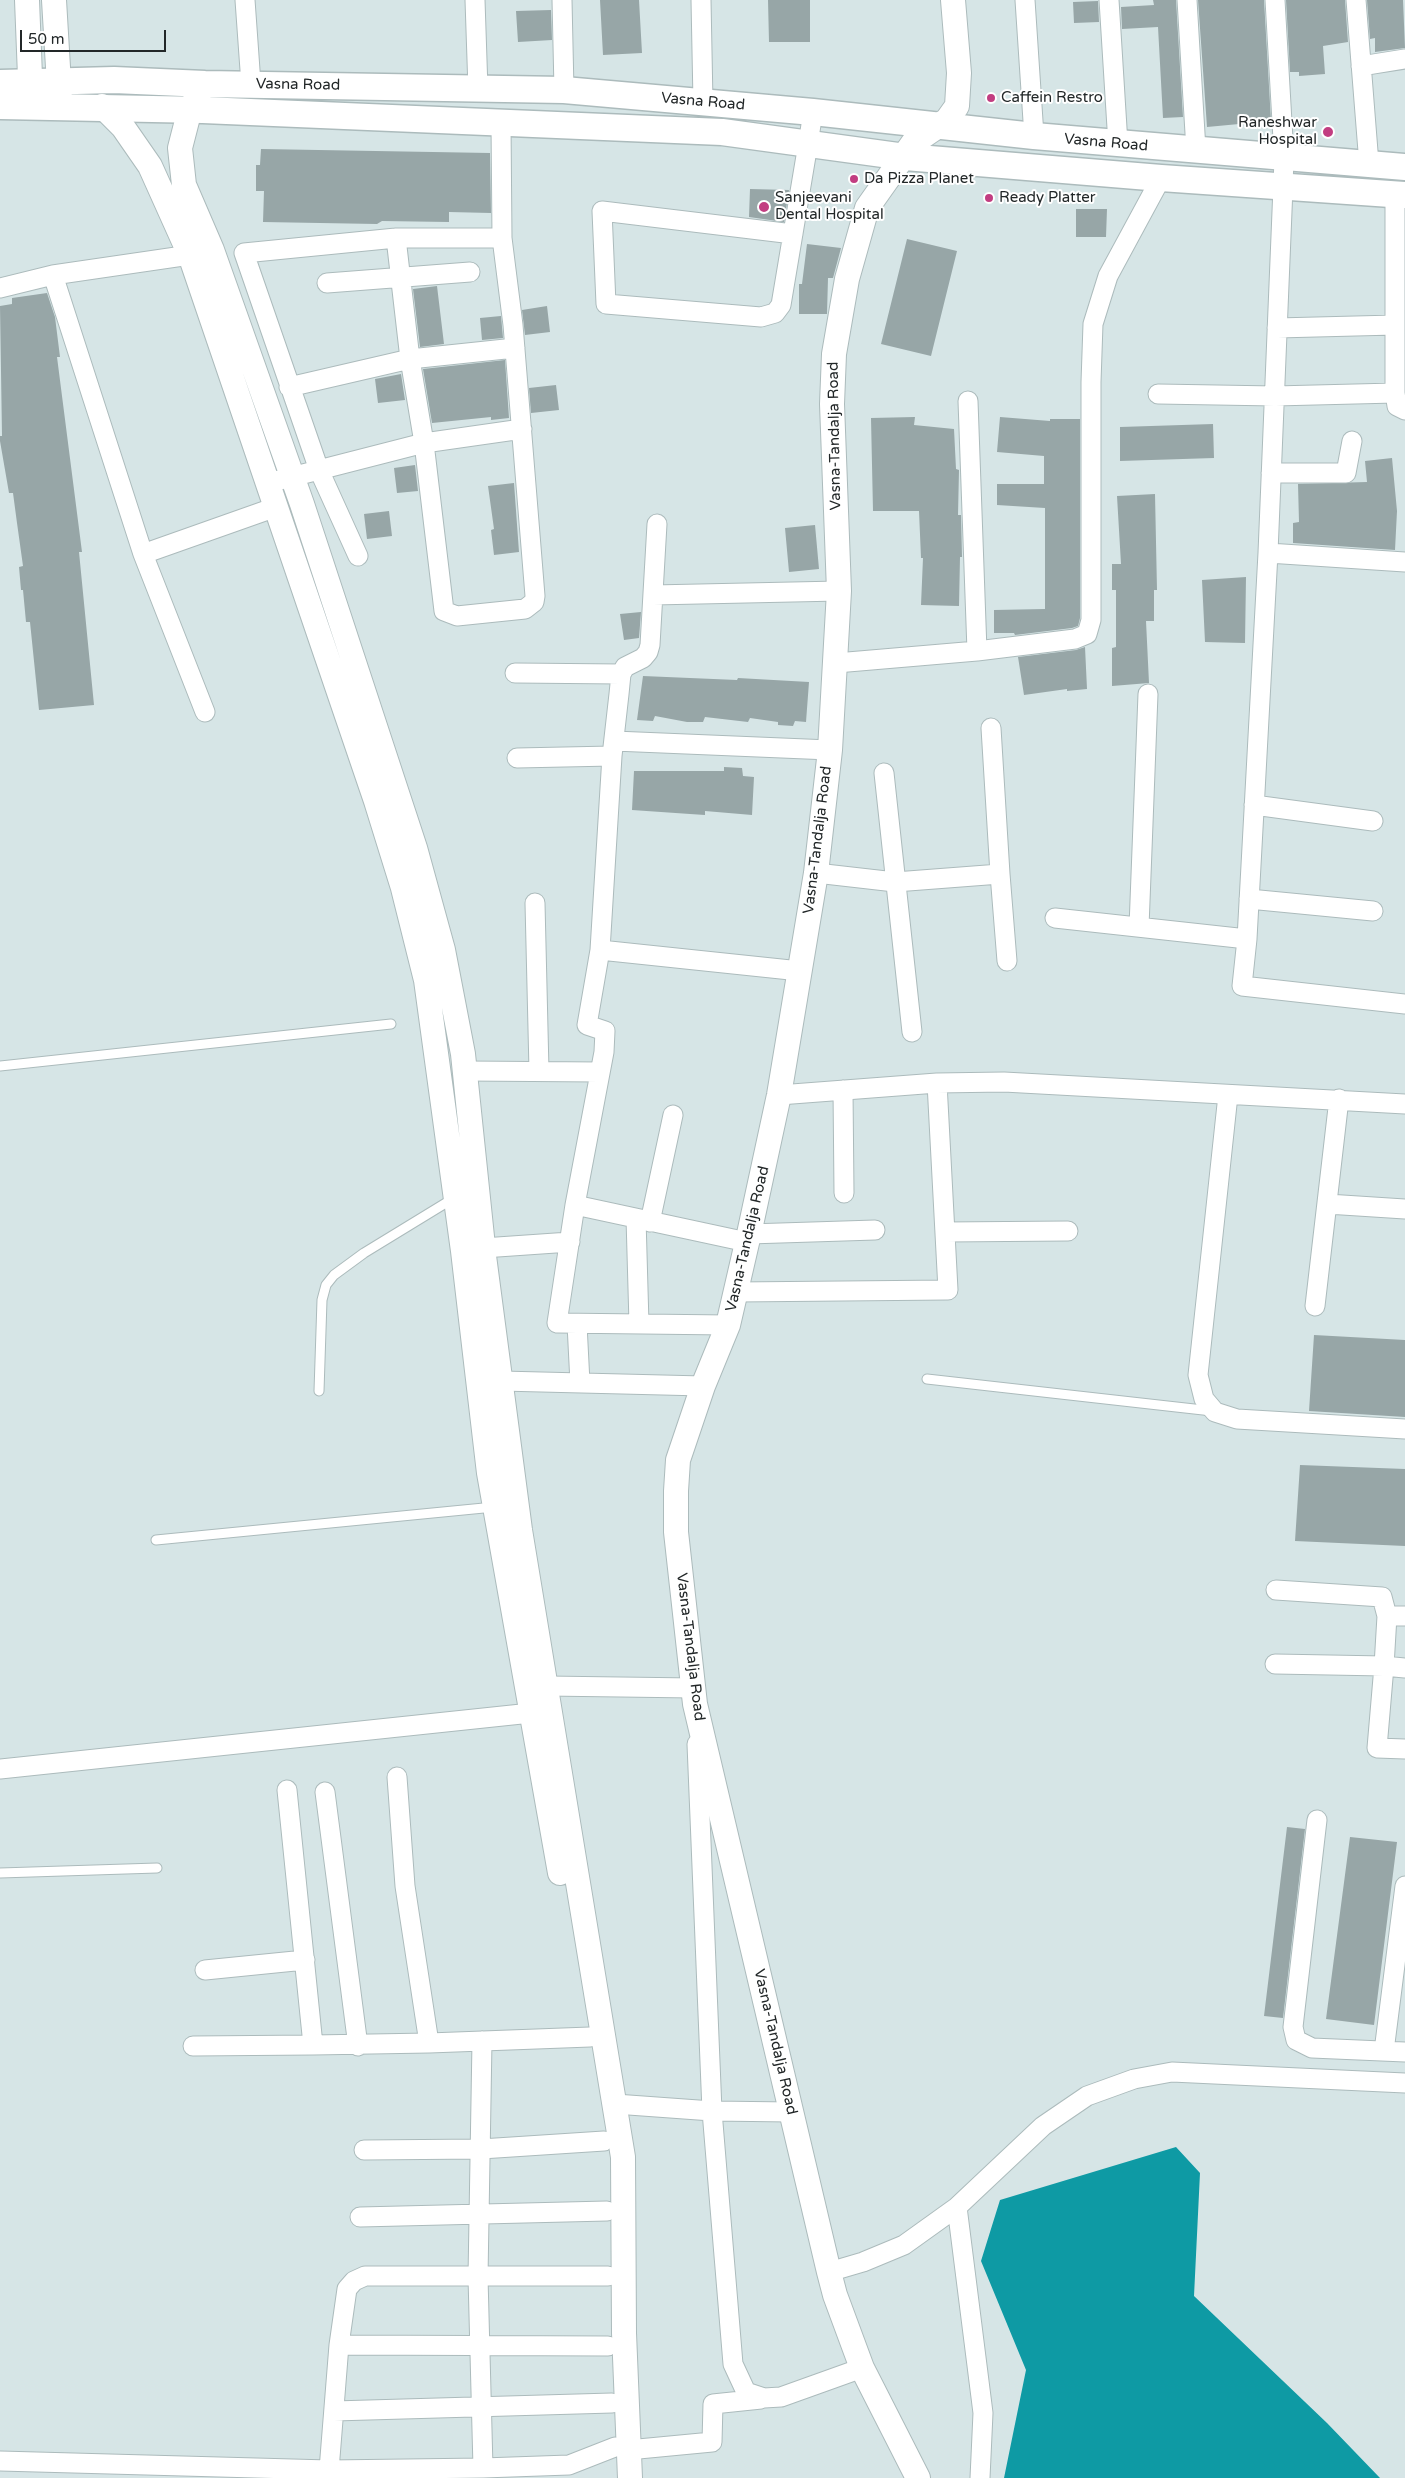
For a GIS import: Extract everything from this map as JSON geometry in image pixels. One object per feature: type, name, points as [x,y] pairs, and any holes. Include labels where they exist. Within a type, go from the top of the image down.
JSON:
[{"type":"main road","name":"Vasna Road","points":[[0,83],[30,94],[59,94],[114,80],[205,84],[564,90],[813,112],[1118,144],[1405,167]]},
{"type":"main road","name":"Vasna Road","points":[[0,106],[30,94]]},
{"type":"main road","name":"Vasna Road","points":[[59,94],[102,106],[722,132],[905,156],[1161,178],[1400,194]]},
{"type":"street","points":[[26,0],[30,94]]},
{"type":"street","points":[[54,0],[59,94]]},
{"type":"street","points":[[245,0],[251,84]]},
{"type":"street","points":[[475,0],[478,90]]},
{"type":"street","points":[[562,0],[564,90]]},
{"type":"street","points":[[702,0],[702,102]]},
{"type":"street","name":"Vasna-Tandalja Road","points":[[918,2478],[862,2368],[835,2295],[829,2272],[695,1696],[676,1532],[676,1491],[678,1460],[703,1386],[728,1325],[736,1292],[779,1095],[816,873],[830,750],[839,591],[832,404],[834,354],[848,279],[867,208],[913,143],[935,126],[947,120],[957,106],[959,72],[953,0]]},
{"type":"street","points":[[1025,0],[1034,136]]},
{"type":"street","points":[[1109,0],[1118,144]]},
{"type":"street","points":[[1187,0],[1196,150]]},
{"type":"street","points":[[1275,0],[1284,156],[1283,187],[1268,553],[1247,939],[1242,986],[1405,1004]]},
{"type":"street","points":[[1356,0],[1369,164]]},
{"type":"street","points":[[1361,66],[1405,60]]},
{"type":"street","points":[[205,84],[190,109],[180,148],[184,185],[212,250],[292,476],[415,848],[443,950],[465,1071],[483,1248],[520,1530],[546,1686],[608,2093],[623,2157],[624,2333],[622,2449],[618,2478]]},
{"type":"street","points":[[102,106],[123,128],[150,166],[190,255],[376,801],[402,888],[426,980],[456,1197],[494,1507],[590,2037],[608,2093],[604,2141],[607,2158],[608,2346],[612,2403],[630,2478]]},
{"type":"street","points":[[793,234],[602,211],[606,304],[761,317],[775,313],[781,305],[793,234],[808,144],[813,112]]},
{"type":"street","points":[[396,238],[410,359],[424,443],[444,611],[457,616],[525,609],[534,602],[535,596],[515,348],[502,238],[501,124]]},
{"type":"street","points":[[836,663],[977,651],[1075,639],[1087,634],[1091,620],[1091,382],[1093,324],[1108,276],[1161,178]]},
{"type":"street","points":[[1400,194],[1395,393],[1397,406],[1405,410]]},
{"type":"street","points":[[358,556],[319,470],[244,253],[396,238],[502,238]]},
{"type":"street","points":[[0,288],[53,275],[190,255]]},
{"type":"street","points":[[327,283],[470,272]]},
{"type":"street","points":[[53,275],[143,554],[205,712]]},
{"type":"street","points":[[1277,328],[1398,313]]},
{"type":"street","points":[[290,386],[410,359],[515,348]]},
{"type":"street","points":[[1158,394],[1275,396],[1395,393]]},
{"type":"street","points":[[968,401],[977,651]]},
{"type":"street","points":[[268,484],[292,476],[424,443],[522,428]]},
{"type":"street","points":[[1271,473],[1346,473],[1352,441]]},
{"type":"street","points":[[143,554],[276,507]]},
{"type":"street","points":[[657,524],[648,652],[643,658],[625,667],[621,674],[613,748],[600,950],[587,1025],[605,1031],[600,1072],[575,1206],[557,1323],[728,1325]]},
{"type":"street","points":[[1268,553],[1405,562]]},
{"type":"street","points":[[653,595],[839,591]]},
{"type":"street","points":[[515,673],[621,674]]},
{"type":"street","points":[[1139,927],[1148,694]]},
{"type":"street","points":[[991,728],[1007,961]]},
{"type":"street","points":[[517,758],[613,748],[830,750]]},
{"type":"street","points":[[884,773],[912,1032]]},
{"type":"street","points":[[1254,805],[1373,821]]},
{"type":"street","points":[[816,873],[895,882],[1000,874]]},
{"type":"street","points":[[1249,899],[1373,910]]},
{"type":"street","points":[[535,903],[539,1071]]},
{"type":"street","points":[[1055,918],[1247,939]]},
{"type":"street","points":[[600,950],[800,971]]},
{"type":"street","points":[[465,1071],[600,1072]]},
{"type":"street","points":[[779,1095],[937,1083],[1064,1084],[1405,1104]]},
{"type":"street","points":[[736,1292],[948,1290],[937,1083]]},
{"type":"street","points":[[843,1090],[844,1194]]},
{"type":"street","points":[[1228,1095],[1198,1375],[1204,1399],[1215,1412],[1237,1419],[1405,1430]]},
{"type":"street","points":[[1315,1306],[1339,1100]]},
{"type":"street","points":[[638,1324],[643,1220],[673,1115]]},
{"type":"street","points":[[1327,1204],[1405,1209]]},
{"type":"street","points":[[575,1206],[748,1238],[875,1230]]},
{"type":"street","points":[[944,1232],[1068,1231]]},
{"type":"street","points":[[483,1248],[570,1242]]},
{"type":"street","points":[[577,1324],[580,1383]]},
{"type":"street","points":[[501,1381],[703,1386]]},
{"type":"street","points":[[1276,1590],[1382,1597],[1396,1616],[1384,1666],[1377,1748],[1405,1749]]},
{"type":"street","points":[[1275,1664],[1405,1668]]},
{"type":"street","points":[[546,1686],[695,1696],[712,2111],[733,2364],[746,2392],[764,2398]]},
{"type":"street","points":[[0,1769],[531,1713]]},
{"type":"street","points":[[397,1777],[405,1886],[429,2043]]},
{"type":"street","points":[[287,1790],[313,2045]]},
{"type":"street","points":[[325,1792],[358,2046]]},
{"type":"street","points":[[1317,1820],[1293,2027],[1296,2040],[1312,2048],[1405,2052]]},
{"type":"street","points":[[1384,2052],[1405,1886]]},
{"type":"street","points":[[205,1970],[304,1960]]},
{"type":"street","points":[[193,2046],[358,2046],[590,2037]]},
{"type":"street","points":[[482,2040],[481,2215],[478,2277],[483,2468]]},
{"type":"street","points":[[829,2272],[863,2262],[904,2245],[958,2206],[1044,2126],[1087,2096],[1134,2079],[1172,2072],[1405,2082]]},
{"type":"street","points":[[608,2093],[712,2111],[791,2112]]},
{"type":"street","points":[[364,2150],[481,2149],[604,2141]]},
{"type":"street","points":[[958,2206],[983,2413],[980,2478]]},
{"type":"street","points":[[360,2217],[607,2211]]},
{"type":"street","points":[[329,2470],[339,2345],[347,2289],[354,2281],[365,2276],[608,2276]]},
{"type":"street","points":[[339,2345],[480,2344],[608,2346]]},
{"type":"street","points":[[0,2461],[49,2471],[329,2470],[569,2465],[622,2449],[712,2442],[713,2404],[781,2397],[862,2368]]},
{"type":"street","points":[[334,2411],[612,2403]]},
{"type":"lane","points":[[0,1066],[391,1024]]},
{"type":"lane","points":[[319,1390],[322,1300],[326,1285],[334,1275],[364,1253],[456,1197]]},
{"type":"lane","points":[[926,1379],[1215,1412]]},
{"type":"lane","points":[[156,1540],[494,1507]]},
{"type":"lane","points":[[0,1874],[157,1868]]},
{"type":"water","points":[[1176,2147],[1200,2173],[1194,2296],[1327,2423],[1380,2478],[1004,2478],[1026,2370],[981,2261],[1000,2200]]},
{"type":"building","points":[[600,0],[639,0],[642,53],[603,55]]},
{"type":"building","points":[[768,0],[810,0],[810,42],[769,42]]},
{"type":"building","points":[[1153,0],[1176,0],[1183,117],[1163,118],[1158,27],[1122,29],[1121,7],[1154,5]]},
{"type":"building","points":[[1198,0],[1264,0],[1271,121],[1207,127]]},
{"type":"building","points":[[1286,0],[1345,0],[1348,42],[1323,46],[1325,74],[1299,76],[1299,72],[1290,72]]},
{"type":"building","points":[[1367,0],[1403,0],[1405,48],[1375,52],[1375,38],[1370,39]]},
{"type":"building","points":[[1098,1],[1099,22],[1074,23],[1073,2]]},
{"type":"building","points":[[551,10],[552,40],[518,42],[516,11]]},
{"type":"building","points":[[261,149],[490,153],[491,213],[449,212],[449,222],[382,221],[377,224],[263,222],[264,191],[256,191],[256,165],[260,165]]},
{"type":"building","points":[[750,189],[789,190],[784,222],[749,217]]},
{"type":"building","points":[[1076,209],[1107,209],[1106,237],[1076,237]]},
{"type":"building","points":[[907,239],[957,251],[931,356],[881,344]]},
{"type":"building","points":[[807,244],[841,248],[833,278],[828,278],[827,314],[799,314],[799,284],[802,284]]},
{"type":"building","points":[[437,286],[444,344],[420,347],[413,289]]},
{"type":"building","points":[[47,293],[55,317],[60,357],[57,357],[82,552],[79,552],[94,705],[39,710],[30,622],[26,622],[23,590],[21,590],[19,567],[23,566],[13,493],[9,493],[0,441],[0,436],[2,436],[0,306],[12,304],[12,298]]},
{"type":"building","points":[[547,306],[550,332],[525,335],[522,310]]},
{"type":"building","points":[[501,316],[503,338],[482,340],[480,318]]},
{"type":"building","points":[[505,360],[509,418],[491,420],[491,417],[432,423],[423,369]]},
{"type":"building","points":[[401,374],[405,400],[378,403],[375,379]]},
{"type":"building","points":[[556,385],[559,410],[531,413],[529,388]]},
{"type":"building","points":[[915,417],[914,425],[954,429],[956,469],[959,470],[958,515],[961,515],[962,557],[960,557],[959,606],[921,605],[923,558],[921,558],[919,511],[873,511],[871,418]]},
{"type":"building","points":[[1000,417],[1050,421],[1050,419],[1080,419],[1080,618],[1078,626],[1015,635],[1014,633],[994,633],[994,610],[1045,609],[1045,508],[997,505],[997,484],[1044,484],[1044,456],[997,452]]},
{"type":"building","points":[[1213,424],[1214,458],[1120,461],[1120,427]]},
{"type":"building","points":[[1392,458],[1397,511],[1395,550],[1293,543],[1293,523],[1299,522],[1298,484],[1367,482],[1365,461]]},
{"type":"building","points":[[415,465],[418,491],[397,493],[394,468]]},
{"type":"building","points":[[514,483],[519,552],[494,555],[491,530],[494,529],[488,486]]},
{"type":"building","points":[[1155,494],[1157,590],[1154,590],[1154,621],[1146,621],[1149,683],[1112,686],[1112,648],[1116,647],[1116,590],[1112,590],[1112,564],[1121,564],[1117,496]]},
{"type":"building","points":[[389,511],[392,536],[367,539],[364,514]]},
{"type":"building","points":[[815,525],[819,569],[789,572],[785,528]]},
{"type":"building","points":[[1246,577],[1245,643],[1205,642],[1202,580]]},
{"type":"building","points":[[641,612],[639,638],[624,640],[620,614]]},
{"type":"building","points":[[1085,647],[1087,689],[1067,691],[1067,689],[1024,695],[1018,657],[1076,650]]},
{"type":"building","points":[[643,676],[809,682],[806,722],[795,721],[793,726],[778,725],[778,722],[750,718],[748,722],[705,717],[703,722],[687,722],[655,716],[653,721],[637,720]]},
{"type":"building","points":[[724,767],[742,768],[743,776],[754,777],[752,815],[705,811],[705,815],[632,810],[634,771],[724,771]]},
{"type":"building","points":[[1314,1335],[1405,1340],[1405,1417],[1309,1411]]},
{"type":"building","points":[[1300,1465],[1405,1469],[1405,1546],[1295,1541]]},
{"type":"building","points":[[1287,1827],[1305,1829],[1283,2018],[1264,2016]]},
{"type":"building","points":[[1350,1837],[1397,1842],[1374,2025],[1326,2019]]},
{"type":"place","name":"Caffein Restro","points":[[991,98]]},
{"type":"place","name":"Raneshwar Hospital","points":[[1328,132]]},
{"type":"place","name":"Da Pizza Planet","points":[[854,179]]},
{"type":"place","name":"Ready Platter","points":[[989,198]]},
{"type":"place","name":"Sanjeevani Dental Hospital","points":[[764,207]]}]
